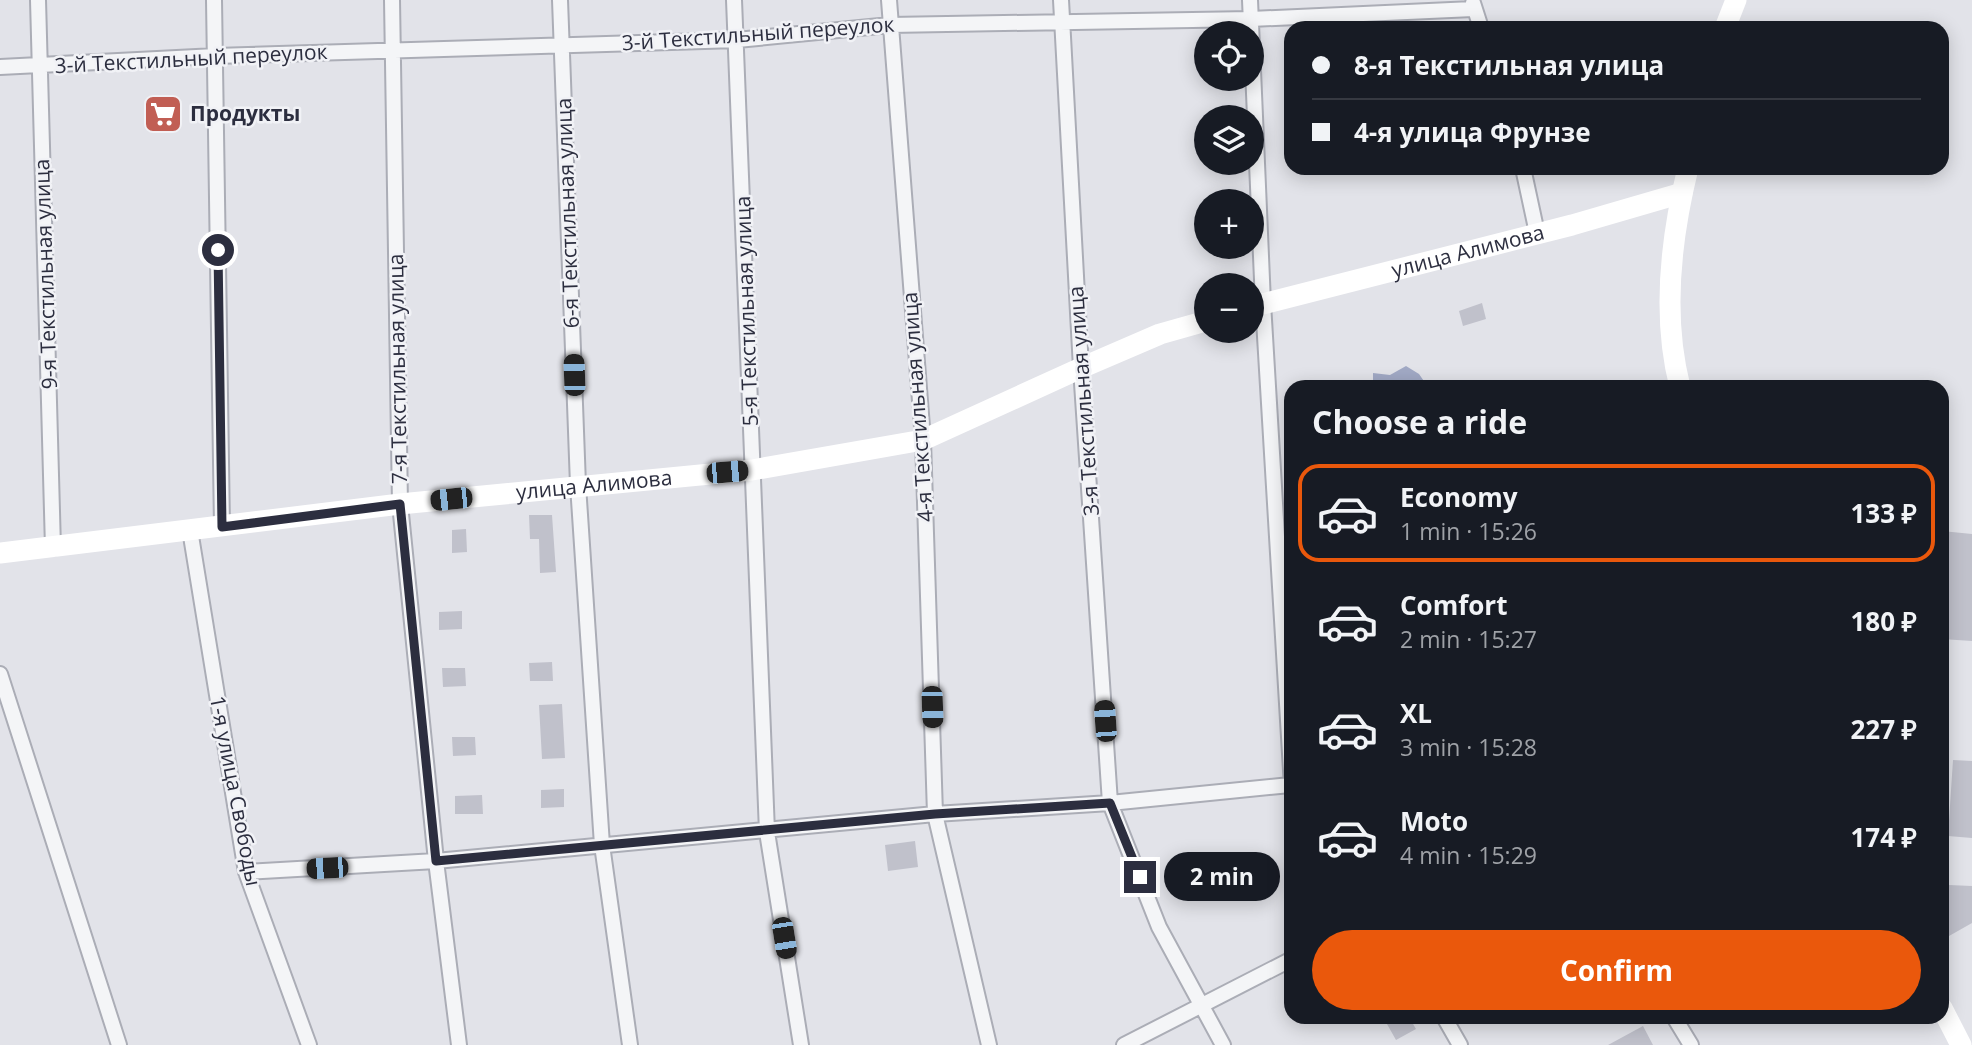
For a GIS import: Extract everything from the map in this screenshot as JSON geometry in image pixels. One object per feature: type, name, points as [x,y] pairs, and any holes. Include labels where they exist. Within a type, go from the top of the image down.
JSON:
[{"type":"street","name":"9-я Текстильная улица","points":[[38,0],[53,548]]},
{"type":"street","points":[[214,0],[222,527]]},
{"type":"street","name":"7-я Текстильная улица","points":[[392,0],[400,504],[436,861],[459,1045]]},
{"type":"street","name":"6-я Текстильная улица","points":[[560,0],[578,485],[602,845],[630,1045]]},
{"type":"street","name":"5-я Текстильная улица","points":[[734,0],[767,832],[801,1045]]},
{"type":"street","name":"4-я Текстильная улица","points":[[890,0],[923,440],[935,814],[989,1045]]},
{"type":"street","name":"3-я Текстильная улица","points":[[1061,0],[1081,368],[1110,803],[1159,927],[1223,1045]]},
{"type":"street","points":[[1250,0],[1256,273]]},
{"type":"street","points":[[1728,21],[1736,0]]},
{"type":"street","name":"3-й Текстильный переулок","points":[[0,66],[40,67],[216,56],[737,40],[890,24],[1062,24],[1251,19],[1473,5]]},
{"type":"street","points":[[1524,175],[1537,233]]},
{"type":"street","points":[[1679,380],[1670,329],[1682,193],[1686,175]]},
{"type":"street","name":"улица Алимова","points":[[1264,303],[1682,193]]},
{"type":"street","name":"улица Алимова","points":[[0,553],[400,504],[752,470],[923,440],[1160,334],[1194,324]]},
{"type":"street","points":[[1260,343],[1284,687]]},
{"type":"street","name":"1-я улица Свободы","points":[[190,530],[246,872],[309,1045]]},
{"type":"street","points":[[0,674],[119,1045]]},
{"type":"street","points":[[246,872],[436,861],[767,832],[935,814],[1110,803],[1284,787]]},
{"type":"street","points":[[1124,1045],[1284,962]]},
{"type":"street","points":[[1949,1022],[1961,1045]]},
{"type":"street","points":[[1448,1024],[1460,1045]]},
{"type":"street","points":[[1678,1024],[1691,1045]]},
{"type":"water","points":[[1406,366],[1423,380],[1373,380],[1373,373],[1390,375]]},
{"type":"building","points":[[1482,303],[1486,319],[1463,326],[1459,311]]},
{"type":"building","points":[[529,515],[552,515],[556,572],[540,573],[539,539],[530,539]]},
{"type":"building","points":[[466,529],[467,552],[452,553],[452,530]]},
{"type":"building","points":[[1949,532],[1972,534],[1972,641],[1949,639]]},
{"type":"building","points":[[462,611],[462,629],[439,630],[439,612]]},
{"type":"building","points":[[552,662],[553,681],[530,681],[529,663]]},
{"type":"building","points":[[442,668],[465,668],[466,686],[443,687]]},
{"type":"building","points":[[562,704],[565,758],[542,759],[539,705]]},
{"type":"building","points":[[452,737],[475,737],[476,755],[453,756]]},
{"type":"building","points":[[1953,760],[1972,761],[1972,838],[1949,836]]},
{"type":"building","points":[[564,789],[564,807],[541,808],[541,790]]},
{"type":"building","points":[[482,795],[483,814],[455,814],[455,796]]},
{"type":"building","points":[[915,841],[918,867],[888,871],[885,845]]},
{"type":"building","points":[[1949,885],[1972,886],[1972,923],[1949,936]]},
{"type":"building","points":[[1387,1024],[1413,1024],[1416,1029],[1396,1040]]},
{"type":"building","points":[[1643,1026],[1653,1045],[1608,1045]]},
{"type":"place","name":"Продукты","points":[[163,114]]},
{"type":"route","points":[[218,250],[222,527],[400,504],[436,861],[767,832],[935,814],[1110,803],[1140,877]]}]
